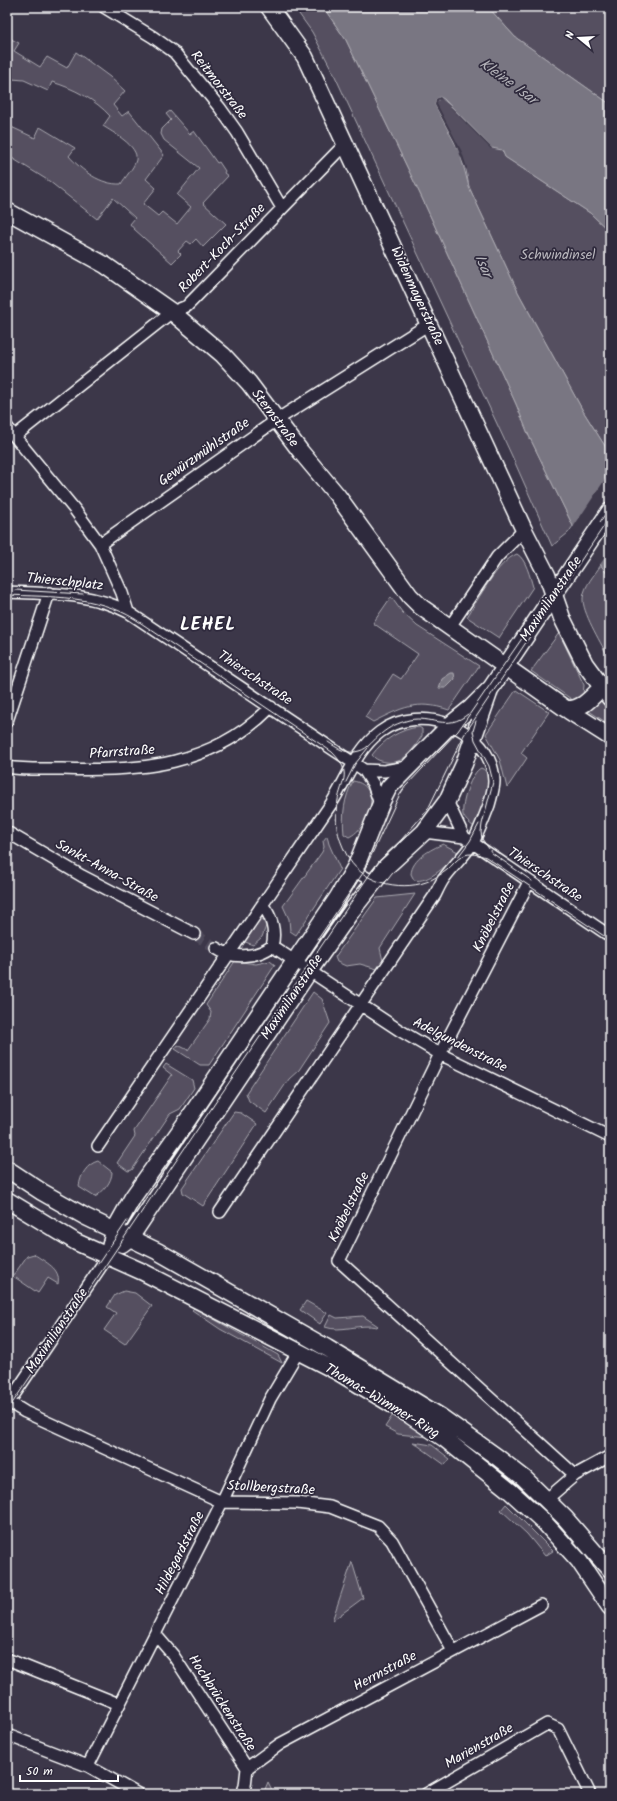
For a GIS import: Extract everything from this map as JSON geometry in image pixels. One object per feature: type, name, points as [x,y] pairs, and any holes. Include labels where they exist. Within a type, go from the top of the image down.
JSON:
[{"type":"main road","name":"Widenmayerstraße","points":[[269,7],[305,57],[524,530],[547,575],[562,618],[585,664],[606,692]]},
{"type":"main road","name":"Sternstraße","points":[[7,211],[106,265],[172,312],[224,355],[278,419],[301,452],[337,495],[410,596],[421,607],[566,709],[610,737]]},
{"type":"main road","name":"Maximilianstraße","points":[[108,1256],[114,1231],[133,1197],[189,1118],[303,966],[386,867],[424,832],[447,801],[464,764],[491,688],[610,511]]},
{"type":"main road","name":"Maximilianstraße","points":[[108,1256],[130,1238],[303,966],[338,897],[355,868],[380,804],[389,787],[450,725],[471,708],[491,688]]},
{"type":"main road","points":[[566,709],[578,709],[606,692]]},
{"type":"main road","name":"Thomas-Wimmer-Ring","points":[[7,1169],[86,1218],[157,1251],[379,1378],[435,1413],[497,1456],[547,1499],[585,1539],[610,1570]]},
{"type":"main road","name":"Thomas-Wimmer-Ring","points":[[7,1200],[76,1242],[143,1272],[221,1313],[269,1336],[344,1376],[408,1414],[477,1463],[528,1506],[579,1561],[610,1607]]},
{"type":"main road","points":[[221,1313],[236,1308],[238,1298]]},
{"type":"street","name":"Reitmorstraße","points":[[104,7],[154,37],[174,52],[220,108],[237,132],[282,208]]},
{"type":"street","name":"Robert-Koch-Straße","points":[[11,434],[172,312],[187,306],[346,143]]},
{"type":"street","name":"Gewürzmühlstraße","points":[[100,544],[278,419],[429,324]]},
{"type":"street","name":"Thierschplatz","points":[[11,434],[100,544],[122,593],[128,612]]},
{"type":"street","points":[[449,628],[497,557],[524,530]]},
{"type":"street","name":"Thierschplatz","points":[[7,592],[50,593],[98,599],[109,602],[128,612]]},
{"type":"street","points":[[7,721],[50,593]]},
{"type":"street","name":"Thierschstraße","points":[[128,612],[364,770],[373,784],[380,804]]},
{"type":"street","name":"Pfarrstraße","points":[[7,767],[106,770],[142,768],[182,760],[207,751],[248,728],[271,707]]},
{"type":"street","points":[[98,1146],[331,804],[353,763],[379,733],[397,722],[418,718],[450,725],[472,738],[484,750],[491,766],[494,781],[487,811],[444,877],[435,895],[220,1212]]},
{"type":"street","name":"Thierschstraße","points":[[364,770],[384,771],[407,767]]},
{"type":"street","points":[[447,801],[468,840]]},
{"type":"street","name":"Thierschstraße","points":[[424,832],[468,840],[610,936]]},
{"type":"street","name":"Sankt-Anna-Straße","points":[[8,834],[109,890],[194,934]]},
{"type":"street","points":[[355,868],[361,874],[374,882]]},
{"type":"street","name":"Knöbelstraße","points":[[529,882],[440,1054],[339,1261],[575,1475]]},
{"type":"street","points":[[216,948],[228,954],[254,954],[267,950],[272,946],[274,937],[272,925],[269,914],[262,905]]},
{"type":"street","points":[[272,946],[303,966]]},
{"type":"street","name":"Adelgundenstraße","points":[[303,966],[399,1030],[440,1054],[610,1137]]},
{"type":"street","name":"Maximilianstraße","points":[[8,1403],[108,1256]]},
{"type":"street","name":"Hildegardstraße","points":[[88,1766],[222,1502],[270,1399],[298,1352]]},
{"type":"street","name":"Stollbergstraße","points":[[8,1403],[222,1502],[297,1503],[330,1507],[378,1526],[392,1541],[453,1651]]},
{"type":"street","points":[[547,1499],[575,1475],[610,1456]]},
{"type":"street","name":"Herrnstraße","points":[[246,1768],[280,1744],[541,1605]]},
{"type":"street","name":"Hochbrückenstraße","points":[[155,1634],[173,1655],[246,1768],[245,1786],[242,1794]]},
{"type":"street","points":[[7,1659],[119,1704]]},
{"type":"street","name":"Marienstraße","points":[[431,1793],[547,1724],[558,1729],[590,1794]]},
{"type":"street","points":[[7,1735],[88,1766],[138,1794]]},
{"type":"green space","points":[[294,7],[323,7],[346,40],[422,198],[516,404],[529,436],[573,526],[568,533],[552,546],[512,456],[334,74],[312,32]]},
{"type":"green space","points":[[488,7],[610,7],[610,104],[515,37]]},
{"type":"green space","points":[[7,37],[19,43],[14,51],[40,67],[47,57],[67,68],[76,52],[110,77],[125,91],[113,105],[122,116],[129,111],[164,155],[146,179],[156,188],[143,204],[158,216],[162,212],[177,224],[191,207],[177,195],[199,168],[164,140],[161,134],[162,129],[171,120],[166,114],[170,111],[190,134],[194,131],[217,163],[219,162],[225,171],[224,173],[228,176],[203,203],[226,224],[203,247],[196,239],[191,244],[187,241],[178,251],[181,254],[172,263],[134,229],[130,224],[135,218],[113,198],[97,219],[49,181],[7,155],[7,125],[35,138],[40,127],[75,148],[69,156],[86,172],[99,180],[106,182],[121,184],[136,160],[136,155],[129,145],[103,126],[110,116],[84,95],[52,82],[48,91],[24,80],[12,79],[7,83]]},
{"type":"green space","name":"Schwindinsel","points":[[440,97],[503,150],[505,157],[590,213],[610,232],[610,454],[583,411],[518,292],[469,187],[466,170],[435,105]]},
{"type":"green space","points":[[517,554],[525,564],[533,587],[499,638],[467,617],[483,591],[503,564]]},
{"type":"green space","points":[[601,565],[610,578],[610,656],[607,655],[596,635],[583,604],[585,589]]},
{"type":"green space","points":[[391,597],[402,612],[417,626],[479,666],[449,710],[428,705],[418,705],[401,709],[373,722],[365,717],[393,674],[401,679],[418,654],[373,623]]},
{"type":"green space","points":[[559,633],[584,685],[583,696],[574,701],[531,671]]},
{"type":"green space","points":[[516,690],[549,712],[521,753],[527,758],[507,788],[500,760],[486,734]]},
{"type":"green space","points":[[601,699],[610,711],[610,725],[589,711]]},
{"type":"green space","points":[[419,727],[422,729],[422,736],[403,759],[386,762],[378,760],[372,755],[392,736],[405,730]]},
{"type":"green space","points":[[481,768],[486,772],[488,786],[484,805],[474,827],[463,815],[463,810],[465,796],[470,782],[477,771]]},
{"type":"green space","points":[[353,781],[363,784],[371,799],[367,817],[356,832],[349,837],[344,834],[343,820],[346,800]]},
{"type":"green space","points":[[327,836],[340,869],[296,935],[290,931],[289,919],[283,906],[322,852],[324,847],[323,841]]},
{"type":"green space","points":[[443,844],[458,852],[450,862],[432,876],[426,879],[414,880],[411,874],[412,869],[418,859]]},
{"type":"green space","points":[[415,894],[380,948],[383,961],[377,969],[360,964],[346,966],[337,962],[335,957],[377,898]]},
{"type":"green space","points":[[259,918],[263,920],[266,926],[262,937],[253,945],[243,941]]},
{"type":"green space","points":[[235,961],[256,964],[270,961],[275,965],[209,1065],[200,1065],[175,1049],[178,1045],[188,1050],[210,1019],[211,1012],[206,1005]]},
{"type":"green space","points":[[313,992],[322,999],[330,1023],[299,1070],[289,1079],[266,1113],[249,1101],[246,1093]]},
{"type":"green space","points":[[166,1064],[192,1080],[194,1088],[180,1109],[170,1114],[132,1170],[128,1171],[117,1163],[135,1136],[134,1131],[172,1075],[163,1068]]},
{"type":"green space","points":[[234,1112],[241,1113],[257,1124],[203,1206],[183,1193],[182,1188]]},
{"type":"green space","points":[[98,1161],[112,1172],[112,1176],[106,1186],[95,1197],[79,1187],[81,1178],[87,1167]]},
{"type":"green space","points":[[34,1254],[52,1266],[58,1278],[58,1284],[48,1278],[38,1293],[13,1276],[27,1256]]},
{"type":"green space","points":[[124,1291],[135,1293],[152,1306],[125,1344],[104,1330],[116,1313],[107,1307],[115,1295]]},
{"type":"green space","points":[[306,1301],[327,1313],[320,1324],[300,1310]]},
{"type":"green space","points":[[194,1308],[278,1355],[282,1363],[220,1329],[192,1310]]},
{"type":"green space","points":[[248,1312],[303,1341],[300,1346],[247,1317],[246,1315]]},
{"type":"green space","points":[[331,1315],[337,1318],[363,1316],[378,1326],[331,1329],[325,1327]]},
{"type":"green space","points":[[394,1413],[428,1437],[398,1434],[385,1427]]},
{"type":"green space","points":[[413,1442],[432,1445],[450,1459],[445,1465]]},
{"type":"green space","points":[[506,1504],[553,1551],[545,1556],[527,1534],[501,1510]]},
{"type":"green space","points":[[352,1562],[363,1598],[332,1621]]},
{"type":"green space","points":[[268,1782],[274,1794],[263,1794]]},
{"type":"water","points":[[323,7],[488,7],[515,37],[610,104],[610,232],[590,213],[505,157],[502,150],[492,148],[444,99],[440,97],[436,99],[435,105],[460,153],[469,187],[518,292],[583,411],[610,454],[610,578],[573,526],[529,436],[516,404],[422,198],[346,40]]},
{"type":"water","points":[[451,673],[454,673],[455,679],[446,688],[439,688],[442,679]]},
{"type":"pier","points":[[440,97],[492,148],[491,149],[443,100],[438,100],[437,104],[462,152],[467,168],[466,170],[455,142],[435,105],[436,99]]},
{"type":"pier","points":[[610,472],[610,550],[599,566],[572,529]]},
{"type":"tunnel","points":[[194,934],[216,948]]},
{"type":"tram line","points":[[600,522],[610,507]]},
{"type":"tram line","points":[[7,1411],[370,874],[380,860],[402,839],[428,809],[464,735],[610,517]]},
{"type":"tram line","points":[[15,590],[83,594]]},
{"type":"tram line","points":[[7,595],[57,597],[89,601],[120,611],[135,619],[332,752],[339,760],[343,767],[344,773],[336,814],[338,834],[349,859],[356,868],[365,875],[387,884],[421,884],[431,880],[445,871],[458,859],[465,855],[474,854],[483,856],[610,940]]},
{"type":"tram line","points":[[318,939],[363,873],[399,796],[405,787],[458,731],[523,637]]},
{"type":"tram line","points":[[328,742],[342,750],[355,752],[362,750],[371,744],[387,729],[405,721],[425,719],[439,722],[453,722],[468,714]]},
{"type":"tram line","points":[[476,721],[473,731],[475,740],[489,766],[493,782],[482,824],[482,839],[492,853],[532,881]]},
{"type":"tram line","points":[[346,782],[355,764],[368,748]]},
{"type":"tram line","points":[[458,857],[470,841],[479,824]]},
{"type":"tram line","points":[[98,1264],[127,1221]]},
{"type":"district","name":"LEHEL","points":[[208,625]]},
{"type":"water label","name":"Kleine Isar","points":[[508,82]]},
{"type":"water label","name":"Isar","points":[[483,266]]}]
